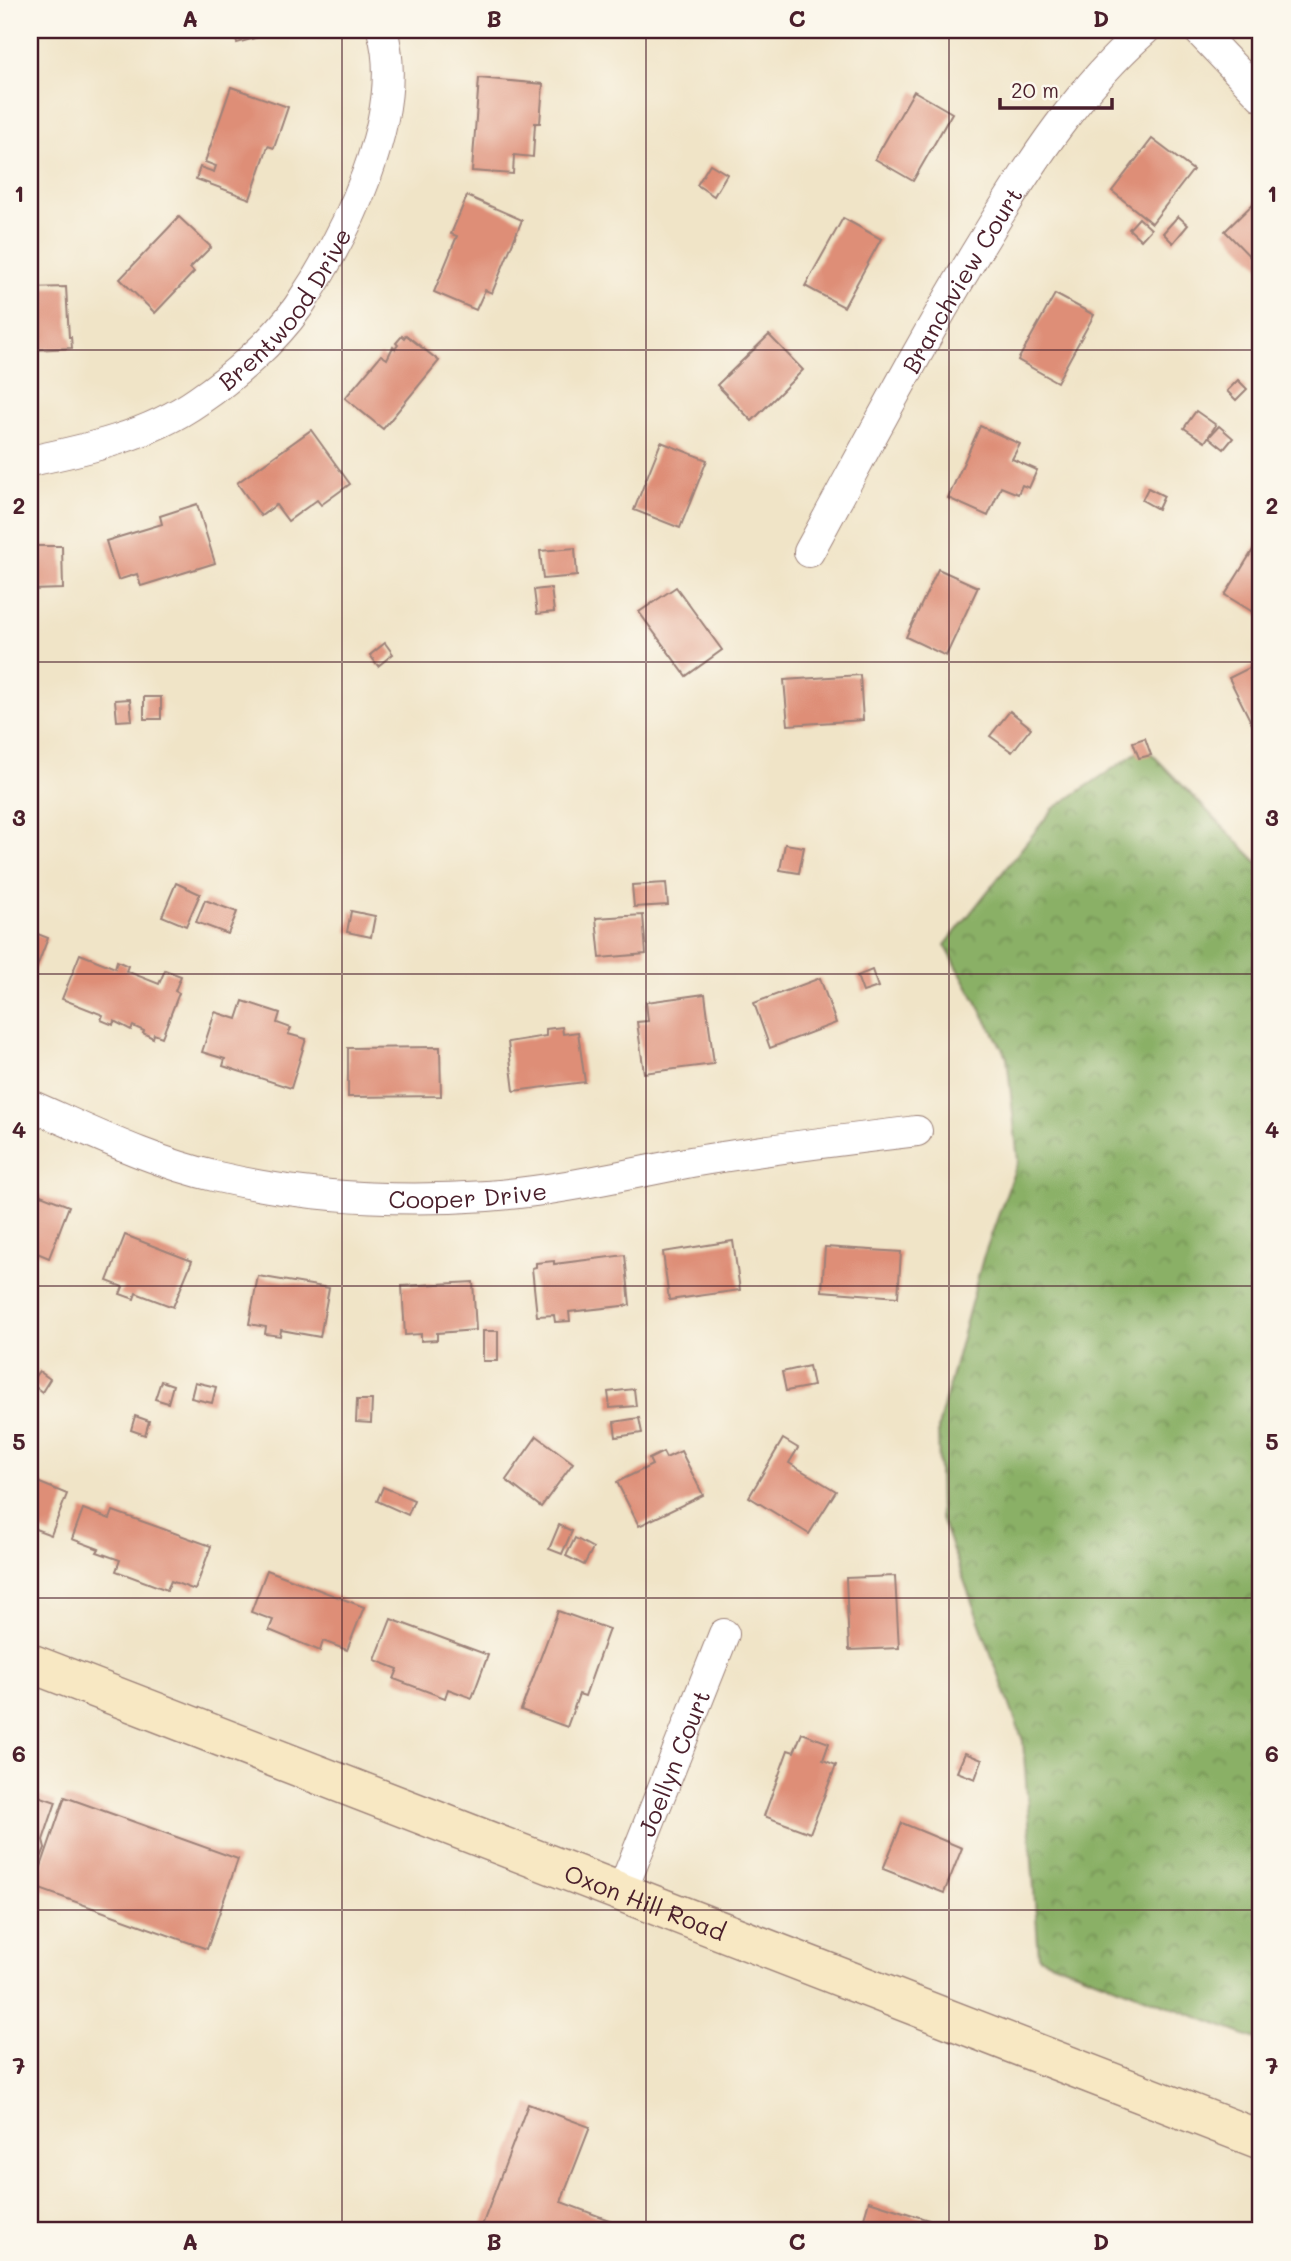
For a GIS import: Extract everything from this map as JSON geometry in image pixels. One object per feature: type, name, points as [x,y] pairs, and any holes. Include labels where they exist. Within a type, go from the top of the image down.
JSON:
[{"type":"main road","name":"Oxon Hill Road","points":[[30,1663],[1261,2140]]},
{"type":"street","name":"Brentwood Drive","points":[[30,461],[99,447],[157,424],[197,402],[245,365],[297,308],[339,238],[367,176],[386,107],[386,44],[382,30]]},
{"type":"street","name":"Branchview Court","points":[[808,552],[959,280],[1008,200],[1056,130],[1126,46],[1145,30]]},
{"type":"street","points":[[1198,30],[1261,96]]},
{"type":"street","name":"Cooper Drive","points":[[30,1105],[160,1162],[215,1177],[263,1187],[346,1195],[409,1197],[500,1194],[586,1183],[772,1149],[917,1131]]},
{"type":"street","name":"Joellyn Court","points":[[622,1891],[724,1634]]},
{"type":"green space","points":[[1145,747],[1261,866],[1261,2041],[1039,1957],[1023,1741],[940,1515],[938,1427],[983,1258],[1018,1161],[1007,1057],[945,945],[1053,809]]},
{"type":"building","points":[[233,30],[280,30],[280,31],[237,43]]},
{"type":"building","points":[[479,78],[543,84],[540,123],[535,123],[533,157],[514,155],[513,174],[472,171]]},
{"type":"building","points":[[231,87],[288,107],[274,148],[268,146],[250,199],[196,179],[200,167],[214,172],[216,166],[205,162]]},
{"type":"building","points":[[914,91],[952,113],[913,181],[875,159]]},
{"type":"building","points":[[1152,139],[1193,170],[1152,223],[1112,191]]},
{"type":"building","points":[[710,164],[727,174],[714,196],[697,185]]},
{"type":"building","points":[[467,196],[522,220],[492,293],[485,290],[476,310],[434,292],[457,236],[451,234]]},
{"type":"building","points":[[1261,196],[1261,268],[1225,231]]},
{"type":"building","points":[[1178,216],[1188,225],[1173,243],[1163,233]]},
{"type":"building","points":[[179,217],[211,247],[190,268],[194,272],[155,313],[120,279]]},
{"type":"building","points":[[843,218],[881,239],[844,307],[805,286]]},
{"type":"building","points":[[1139,218],[1151,229],[1141,240],[1129,229]]},
{"type":"building","points":[[66,287],[72,348],[33,350],[30,342],[30,288]]},
{"type":"building","points":[[1055,294],[1094,315],[1057,382],[1018,360]]},
{"type":"building","points":[[406,335],[439,361],[383,429],[345,398],[381,355],[387,359],[393,347],[395,349],[398,345],[396,343]]},
{"type":"building","points":[[769,335],[803,370],[752,421],[717,385]]},
{"type":"building","points":[[1238,380],[1247,389],[1236,400],[1227,391]]},
{"type":"building","points":[[1196,411],[1216,425],[1205,442],[1184,428]]},
{"type":"building","points":[[980,426],[1020,444],[1012,459],[1037,470],[1029,488],[1022,485],[1018,494],[1001,487],[988,516],[948,498]]},
{"type":"building","points":[[1219,426],[1233,438],[1224,449],[1209,437]]},
{"type":"building","points":[[311,430],[350,484],[321,505],[317,500],[288,521],[276,505],[261,516],[237,483]]},
{"type":"building","points":[[661,442],[707,460],[680,528],[634,510]]},
{"type":"building","points":[[1148,488],[1164,496],[1158,509],[1142,500]]},
{"type":"building","points":[[197,504],[215,563],[141,586],[137,574],[118,580],[106,541],[162,524],[160,516]]},
{"type":"building","points":[[1261,537],[1261,617],[1225,595]]},
{"type":"building","points":[[30,546],[62,546],[63,589],[30,590]]},
{"type":"building","points":[[575,548],[577,576],[543,579],[540,551]]},
{"type":"building","points":[[938,569],[978,587],[946,656],[906,637]]},
{"type":"building","points":[[676,587],[722,650],[686,676],[639,612]]},
{"type":"building","points":[[551,588],[554,612],[537,614],[534,590]]},
{"type":"building","points":[[385,643],[393,654],[378,666],[370,655]]},
{"type":"building","points":[[1261,662],[1261,742],[1229,678]]},
{"type":"building","points":[[860,675],[863,720],[788,725],[784,680]]},
{"type":"building","points":[[144,697],[161,697],[161,719],[144,719]]},
{"type":"building","points":[[130,699],[132,720],[117,721],[115,700]]},
{"type":"building","points":[[1010,711],[1031,728],[1012,752],[990,736]]},
{"type":"building","points":[[1145,738],[1151,755],[1139,758],[1133,742]]},
{"type":"building","points":[[785,844],[804,847],[799,873],[780,870]]},
{"type":"building","points":[[176,883],[200,894],[186,926],[162,916]]},
{"type":"building","points":[[666,883],[668,905],[634,907],[632,885]]},
{"type":"building","points":[[205,900],[237,912],[228,934],[196,922]]},
{"type":"building","points":[[351,911],[375,916],[371,937],[347,932]]},
{"type":"building","points":[[643,915],[646,954],[600,958],[596,918]]},
{"type":"building","points":[[30,931],[48,938],[30,984]]},
{"type":"building","points":[[80,954],[115,968],[117,961],[128,966],[126,971],[159,984],[165,970],[181,976],[175,991],[179,993],[162,1037],[154,1034],[153,1038],[133,1026],[131,1030],[114,1021],[113,1025],[101,1020],[103,1015],[62,999]]},
{"type":"building","points":[[872,970],[878,987],[863,992],[857,976]]},
{"type":"building","points":[[820,978],[836,1023],[770,1048],[754,1003]]},
{"type":"building","points":[[705,994],[714,1064],[644,1073],[637,1022],[648,1021],[646,1002]]},
{"type":"building","points":[[243,1001],[280,1013],[277,1023],[291,1028],[288,1034],[306,1039],[291,1088],[223,1066],[225,1059],[202,1052],[215,1012],[237,1019]]},
{"type":"building","points":[[562,1027],[563,1034],[578,1032],[585,1082],[514,1091],[508,1042],[546,1036],[546,1029]]},
{"type":"building","points":[[440,1047],[441,1096],[348,1097],[348,1048]]},
{"type":"building","points":[[30,1185],[35,1188],[33,1192],[69,1206],[49,1258],[30,1250]]},
{"type":"building","points":[[125,1235],[192,1261],[173,1307],[136,1293],[134,1299],[120,1294],[123,1287],[107,1281]]},
{"type":"building","points":[[733,1241],[740,1290],[669,1300],[663,1252]]},
{"type":"building","points":[[825,1247],[901,1252],[898,1297],[822,1291]]},
{"type":"building","points":[[625,1255],[630,1305],[569,1312],[570,1321],[555,1322],[554,1315],[537,1316],[532,1268],[536,1267],[536,1263],[554,1261],[554,1264]]},
{"type":"building","points":[[258,1276],[329,1288],[320,1337],[281,1330],[280,1336],[265,1334],[266,1327],[249,1324]]},
{"type":"building","points":[[473,1282],[476,1330],[437,1333],[437,1340],[421,1341],[421,1334],[405,1335],[402,1286]]},
{"type":"building","points":[[483,1331],[498,1331],[498,1361],[483,1361]]},
{"type":"building","points":[[809,1366],[813,1386],[786,1391],[782,1372]]},
{"type":"building","points":[[39,1371],[50,1379],[42,1392],[30,1383]]},
{"type":"building","points":[[161,1381],[173,1385],[168,1403],[155,1399]]},
{"type":"building","points":[[195,1382],[216,1387],[212,1403],[191,1398]]},
{"type":"building","points":[[634,1389],[636,1406],[610,1408],[608,1392]]},
{"type":"building","points":[[357,1400],[372,1400],[371,1423],[356,1422]]},
{"type":"building","points":[[135,1416],[149,1421],[145,1435],[131,1430]]},
{"type":"building","points":[[639,1418],[642,1433],[616,1437],[614,1422]]},
{"type":"building","points":[[537,1436],[573,1463],[541,1507],[506,1480]]},
{"type":"building","points":[[783,1439],[798,1448],[789,1463],[836,1491],[809,1534],[749,1497]]},
{"type":"building","points":[[681,1451],[703,1495],[639,1526],[617,1482],[652,1465],[649,1459],[663,1452],[666,1458]]},
{"type":"building","points":[[30,1479],[67,1494],[51,1535],[30,1527]]},
{"type":"building","points":[[383,1487],[414,1500],[408,1515],[377,1501]]},
{"type":"building","points":[[83,1509],[110,1519],[113,1511],[211,1546],[195,1590],[171,1581],[167,1590],[116,1571],[120,1560],[72,1539]]},
{"type":"building","points":[[559,1525],[572,1531],[562,1554],[549,1549]]},
{"type":"building","points":[[575,1538],[593,1548],[584,1565],[566,1556]]},
{"type":"building","points":[[267,1570],[364,1607],[347,1650],[323,1641],[320,1651],[269,1630],[273,1620],[251,1612]]},
{"type":"building","points":[[895,1576],[899,1648],[849,1650],[846,1578]]},
{"type":"building","points":[[558,1611],[609,1629],[585,1696],[579,1694],[567,1727],[521,1710]]},
{"type":"building","points":[[391,1619],[488,1655],[472,1698],[448,1689],[445,1698],[394,1679],[398,1669],[375,1660]]},
{"type":"building","points":[[802,1733],[829,1743],[823,1760],[836,1765],[810,1833],[764,1816],[788,1750],[794,1752]]},
{"type":"building","points":[[965,1753],[982,1760],[975,1779],[957,1772]]},
{"type":"building","points":[[30,1793],[56,1802],[43,1840],[45,1848],[40,1860],[34,1863],[30,1875]]},
{"type":"building","points":[[65,1797],[238,1859],[207,1949],[34,1887]]},
{"type":"building","points":[[902,1823],[962,1848],[944,1893],[883,1869]]},
{"type":"building","points":[[528,2104],[590,2127],[561,2202],[638,2231],[480,2231]]},
{"type":"building","points":[[869,2201],[963,2231],[860,2231]]}]
